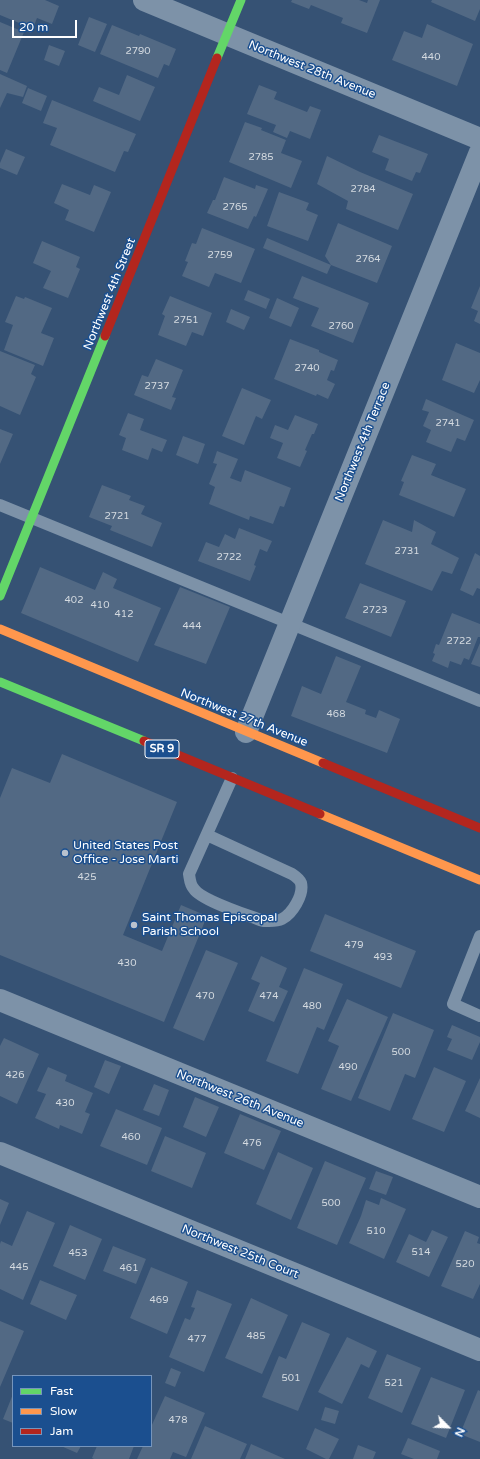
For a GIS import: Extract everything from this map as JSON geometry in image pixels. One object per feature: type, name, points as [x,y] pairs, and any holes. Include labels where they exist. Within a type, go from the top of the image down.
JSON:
[{"type":"main road","name":"Northwest 4th Street","points":[[0,596],[241,0]]},
{"type":"main road","name":"Northwest 27th Avenue","points":[[0,629],[480,828]]},
{"type":"main road","name":"SR 9","points":[[0,682],[480,880]]},
{"type":"street","name":"Northwest 28th Avenue","points":[[144,0],[480,139]]},
{"type":"street","name":"Northwest 4th Terrace","points":[[246,732],[480,152]]},
{"type":"street","name":"Northwest 26th Avenue","points":[[0,1000],[480,1197]]},
{"type":"street","name":"Northwest 25th Court","points":[[0,1153],[480,1350]]},
{"type":"lane","points":[[0,505],[480,701]]},
{"type":"lane","points":[[207,835],[292,874],[301,882],[301,890],[291,911],[283,918],[274,922],[263,921],[204,897],[194,890],[190,883],[189,874],[232,778]]},
{"type":"lane","points":[[480,936],[453,1004],[480,1016]]},
{"type":"building","points":[[0,0],[45,0],[59,6],[52,24],[37,18],[31,33],[22,30],[24,25],[0,15]]},
{"type":"building","points":[[292,0],[359,0],[367,3],[368,0],[380,0],[367,33],[341,23],[343,18],[311,5],[309,9],[291,2]]},
{"type":"building","points":[[432,0],[480,0],[480,9],[475,21],[431,2]]},
{"type":"building","points":[[89,17],[107,24],[95,52],[78,45]]},
{"type":"building","points":[[0,22],[24,32],[7,73],[0,70]]},
{"type":"building","points":[[427,24],[473,44],[457,86],[392,60],[404,31],[422,38]]},
{"type":"building","points":[[112,25],[139,36],[140,34],[176,49],[169,66],[164,64],[158,78],[100,54]]},
{"type":"building","points":[[49,45],[65,51],[59,66],[44,60]]},
{"type":"building","points":[[0,74],[27,86],[23,97],[7,93],[0,108]]},
{"type":"building","points":[[127,75],[155,87],[140,121],[93,101],[99,87],[119,95]]},
{"type":"building","points":[[259,85],[277,92],[274,99],[307,112],[310,106],[321,110],[310,139],[290,131],[287,138],[273,132],[276,125],[247,114]]},
{"type":"building","points":[[28,88],[47,96],[41,111],[22,103]]},
{"type":"building","points":[[52,100],[136,134],[128,152],[124,151],[115,172],[50,145],[57,128],[43,123]]},
{"type":"building","points":[[245,122],[262,128],[261,130],[286,140],[281,153],[302,161],[291,188],[229,162]]},
{"type":"building","points":[[379,135],[428,154],[420,173],[416,172],[412,181],[385,170],[389,159],[372,152]]},
{"type":"building","points":[[6,149],[25,157],[17,175],[0,168],[0,163]]},
{"type":"building","points":[[327,156],[360,172],[413,194],[398,230],[346,209],[348,201],[317,184]]},
{"type":"building","points":[[224,177],[255,189],[256,185],[268,189],[256,217],[254,216],[248,229],[207,213],[213,200],[215,200]]},
{"type":"building","points":[[62,184],[90,195],[94,185],[111,192],[94,232],[65,220],[69,210],[54,203]]},
{"type":"building","points":[[279,192],[309,203],[306,210],[318,215],[308,241],[267,226]]},
{"type":"building","points":[[338,223],[392,246],[377,283],[331,265],[325,256]]},
{"type":"building","points":[[202,228],[255,249],[241,283],[215,273],[209,287],[182,276],[188,262],[185,261],[192,243],[196,244]]},
{"type":"building","points":[[267,238],[331,265],[327,274],[263,248]]},
{"type":"building","points":[[42,241],[80,257],[76,267],[80,269],[68,298],[43,288],[51,271],[33,263]]},
{"type":"building","points":[[302,276],[369,303],[353,343],[311,326],[319,308],[293,298]]},
{"type":"building","points":[[480,286],[480,324],[474,321],[478,311],[471,308]]},
{"type":"building","points":[[248,290],[270,299],[266,309],[244,300]]},
{"type":"building","points":[[16,296],[24,299],[25,297],[52,308],[41,333],[54,338],[43,366],[4,350],[13,325],[5,322]]},
{"type":"building","points":[[170,296],[212,313],[203,336],[192,332],[186,346],[158,335],[165,316],[162,314]]},
{"type":"building","points":[[277,298],[299,308],[291,327],[269,318]]},
{"type":"building","points":[[231,309],[250,317],[244,330],[226,322]]},
{"type":"building","points":[[290,339],[319,350],[319,352],[338,360],[334,371],[331,370],[327,380],[335,384],[328,399],[317,394],[316,396],[274,379]]},
{"type":"building","points":[[456,343],[480,353],[480,380],[474,393],[442,380]]},
{"type":"building","points":[[0,351],[35,365],[31,374],[36,377],[20,415],[0,406]]},
{"type":"building","points":[[156,359],[183,370],[172,397],[176,398],[171,410],[134,395],[142,375],[148,377]]},
{"type":"building","points":[[242,388],[271,400],[262,419],[256,416],[244,445],[222,436]]},
{"type":"building","points":[[426,399],[474,420],[465,441],[457,438],[451,452],[426,442],[431,430],[423,426],[429,412],[422,410]]},
{"type":"building","points":[[128,413],[144,419],[140,430],[167,440],[162,452],[152,448],[148,460],[122,450],[126,438],[119,435]]},
{"type":"building","points":[[295,415],[318,424],[305,450],[307,451],[300,467],[277,458],[283,443],[270,438],[275,425],[288,430]]},
{"type":"building","points":[[0,429],[13,434],[0,464]]},
{"type":"building","points":[[183,436],[205,444],[198,464],[176,455]]},
{"type":"building","points":[[217,451],[238,459],[230,478],[241,482],[245,470],[291,488],[284,507],[280,506],[273,524],[250,516],[249,520],[209,504],[215,487],[209,484],[217,464],[213,463]]},
{"type":"building","points":[[412,455],[436,464],[431,475],[466,489],[454,517],[399,495],[404,482],[401,481]]},
{"type":"building","points":[[102,485],[131,496],[129,500],[145,506],[141,514],[162,523],[152,547],[110,530],[112,526],[89,517]]},
{"type":"building","points":[[383,520],[412,532],[414,520],[436,532],[431,544],[459,558],[452,574],[442,571],[432,591],[365,564]]},
{"type":"building","points":[[239,528],[272,541],[267,552],[260,549],[254,565],[256,566],[250,581],[198,561],[206,542],[219,547],[225,534],[235,539]]},
{"type":"building","points":[[475,553],[480,556],[480,589],[477,588],[473,596],[460,590]]},
{"type":"building","points":[[40,567],[95,590],[103,572],[117,579],[113,588],[161,608],[138,662],[21,613]]},
{"type":"building","points":[[360,583],[406,601],[391,637],[345,618]]},
{"type":"building","points":[[180,587],[230,607],[206,664],[154,645]]},
{"type":"building","points":[[452,613],[480,624],[480,637],[478,637],[469,660],[464,658],[461,665],[450,661],[448,668],[432,661],[435,654],[433,653],[436,644],[439,645]]},
{"type":"building","points":[[480,643],[480,667],[471,664]]},
{"type":"building","points":[[336,656],[361,666],[346,702],[366,710],[365,714],[376,718],[379,710],[400,719],[387,753],[291,716],[302,686],[321,694]]},
{"type":"building","points":[[62,754],[177,802],[123,935],[162,951],[181,905],[207,916],[164,1022],[0,955],[0,798],[12,768],[50,783]]},
{"type":"building","points":[[325,914],[416,951],[401,988],[310,951]]},
{"type":"building","points":[[206,950],[238,963],[204,1041],[173,1028]]},
{"type":"building","points":[[261,956],[287,968],[279,987],[288,991],[274,1022],[248,1011],[260,983],[251,979]]},
{"type":"building","points":[[304,968],[343,984],[324,1030],[317,1027],[298,1074],[266,1061]]},
{"type":"building","points":[[347,999],[388,1017],[351,1101],[321,1089],[339,1046],[328,1041]]},
{"type":"building","points":[[393,1013],[434,1030],[415,1078],[405,1074],[390,1111],[358,1098]]},
{"type":"building","points":[[452,1025],[480,1037],[480,1042],[472,1060],[447,1050],[452,1039],[447,1037]]},
{"type":"building","points":[[4,1038],[39,1054],[17,1104],[0,1096],[0,1046]]},
{"type":"building","points":[[105,1060],[121,1066],[109,1094],[94,1087]]},
{"type":"building","points":[[48,1067],[67,1075],[65,1081],[93,1093],[85,1112],[90,1114],[82,1134],[60,1125],[59,1129],[35,1118],[46,1094],[37,1091]]},
{"type":"building","points":[[434,1067],[466,1081],[444,1132],[412,1119]]},
{"type":"building","points":[[480,1078],[480,1118],[465,1111]]},
{"type":"building","points":[[154,1084],[169,1090],[159,1116],[143,1110]]},
{"type":"building","points":[[195,1097],[219,1107],[206,1137],[183,1127]]},
{"type":"building","points":[[116,1109],[162,1128],[147,1165],[100,1146]]},
{"type":"building","points":[[240,1114],[281,1131],[264,1170],[224,1153]]},
{"type":"building","points":[[165,1136],[206,1153],[192,1188],[151,1171]]},
{"type":"building","points":[[278,1152],[313,1168],[291,1220],[256,1204]]},
{"type":"building","points":[[325,1161],[366,1178],[337,1245],[297,1228]]},
{"type":"building","points":[[376,1171],[393,1177],[386,1195],[369,1189]]},
{"type":"building","points":[[381,1198],[406,1209],[384,1259],[349,1243],[361,1216],[366,1200],[379,1205]]},
{"type":"building","points":[[0,1199],[9,1203],[0,1225]]},
{"type":"building","points":[[27,1211],[55,1223],[23,1300],[0,1289],[0,1244],[1,1241],[12,1246]]},
{"type":"building","points":[[70,1225],[102,1239],[85,1280],[53,1266]]},
{"type":"building","points":[[432,1230],[448,1237],[429,1277],[396,1262],[409,1234],[426,1242]]},
{"type":"building","points":[[465,1231],[479,1237],[477,1243],[480,1244],[480,1284],[473,1299],[441,1286]]},
{"type":"building","points":[[113,1246],[146,1259],[136,1284],[103,1271]]},
{"type":"building","points":[[151,1267],[188,1282],[167,1334],[130,1318]]},
{"type":"building","points":[[40,1280],[77,1295],[66,1320],[30,1304]]},
{"type":"building","points":[[197,1290],[232,1304],[204,1372],[169,1357],[185,1318],[190,1320],[195,1308],[191,1307]]},
{"type":"building","points":[[251,1298],[288,1315],[262,1374],[225,1358]]},
{"type":"building","points":[[0,1321],[24,1331],[0,1387]]},
{"type":"building","points":[[302,1322],[330,1334],[298,1411],[262,1397],[279,1356],[286,1359]]},
{"type":"building","points":[[347,1337],[377,1351],[369,1368],[361,1364],[342,1404],[318,1392]]},
{"type":"building","points":[[387,1354],[421,1368],[402,1413],[368,1398]]},
{"type":"building","points":[[171,1368],[181,1372],[175,1387],[165,1383]]},
{"type":"building","points":[[431,1377],[465,1390],[446,1438],[411,1424]]},
{"type":"building","points":[[478,1390],[480,1391],[480,1442],[460,1434]]},
{"type":"building","points":[[12,1396],[12,1423],[3,1419]]},
{"type":"building","points":[[165,1396],[205,1413],[186,1457],[173,1452],[170,1459],[137,1459],[143,1447],[152,1447],[152,1425]]},
{"type":"building","points":[[325,1407],[339,1411],[335,1424],[321,1420]]},
{"type":"building","points":[[205,1426],[247,1444],[240,1459],[191,1459]]},
{"type":"building","points":[[315,1428],[339,1439],[329,1459],[306,1449]]},
{"type":"building","points":[[408,1438],[440,1451],[437,1459],[414,1459],[401,1454]]},
{"type":"building","points":[[251,1444],[285,1459],[245,1459]]},
{"type":"building","points":[[358,1445],[376,1452],[373,1459],[353,1459]]},
{"type":"building","points":[[63,1447],[80,1447],[77,1453]]},
{"type":"building","points":[[97,1447],[134,1447],[129,1459],[92,1458]]},
{"type":"traffic: fast","points":[[217,58],[241,0]]},
{"type":"traffic: fast","points":[[0,596],[105,336]]},
{"type":"traffic: fast","points":[[0,682],[144,741]]},
{"type":"traffic: slow","points":[[0,629],[323,763]]},
{"type":"traffic: slow","points":[[320,814],[480,880]]},
{"type":"traffic: jam","points":[[105,336],[217,58]]},
{"type":"traffic: jam","points":[[144,741],[320,814]]},
{"type":"traffic: jam","points":[[323,763],[480,828]]},
{"type":"place","name":"United States Post Office - Jose Marti","points":[[65,853]]},
{"type":"place","name":"Saint Thomas Episcopal Parish School","points":[[134,925]]}]
